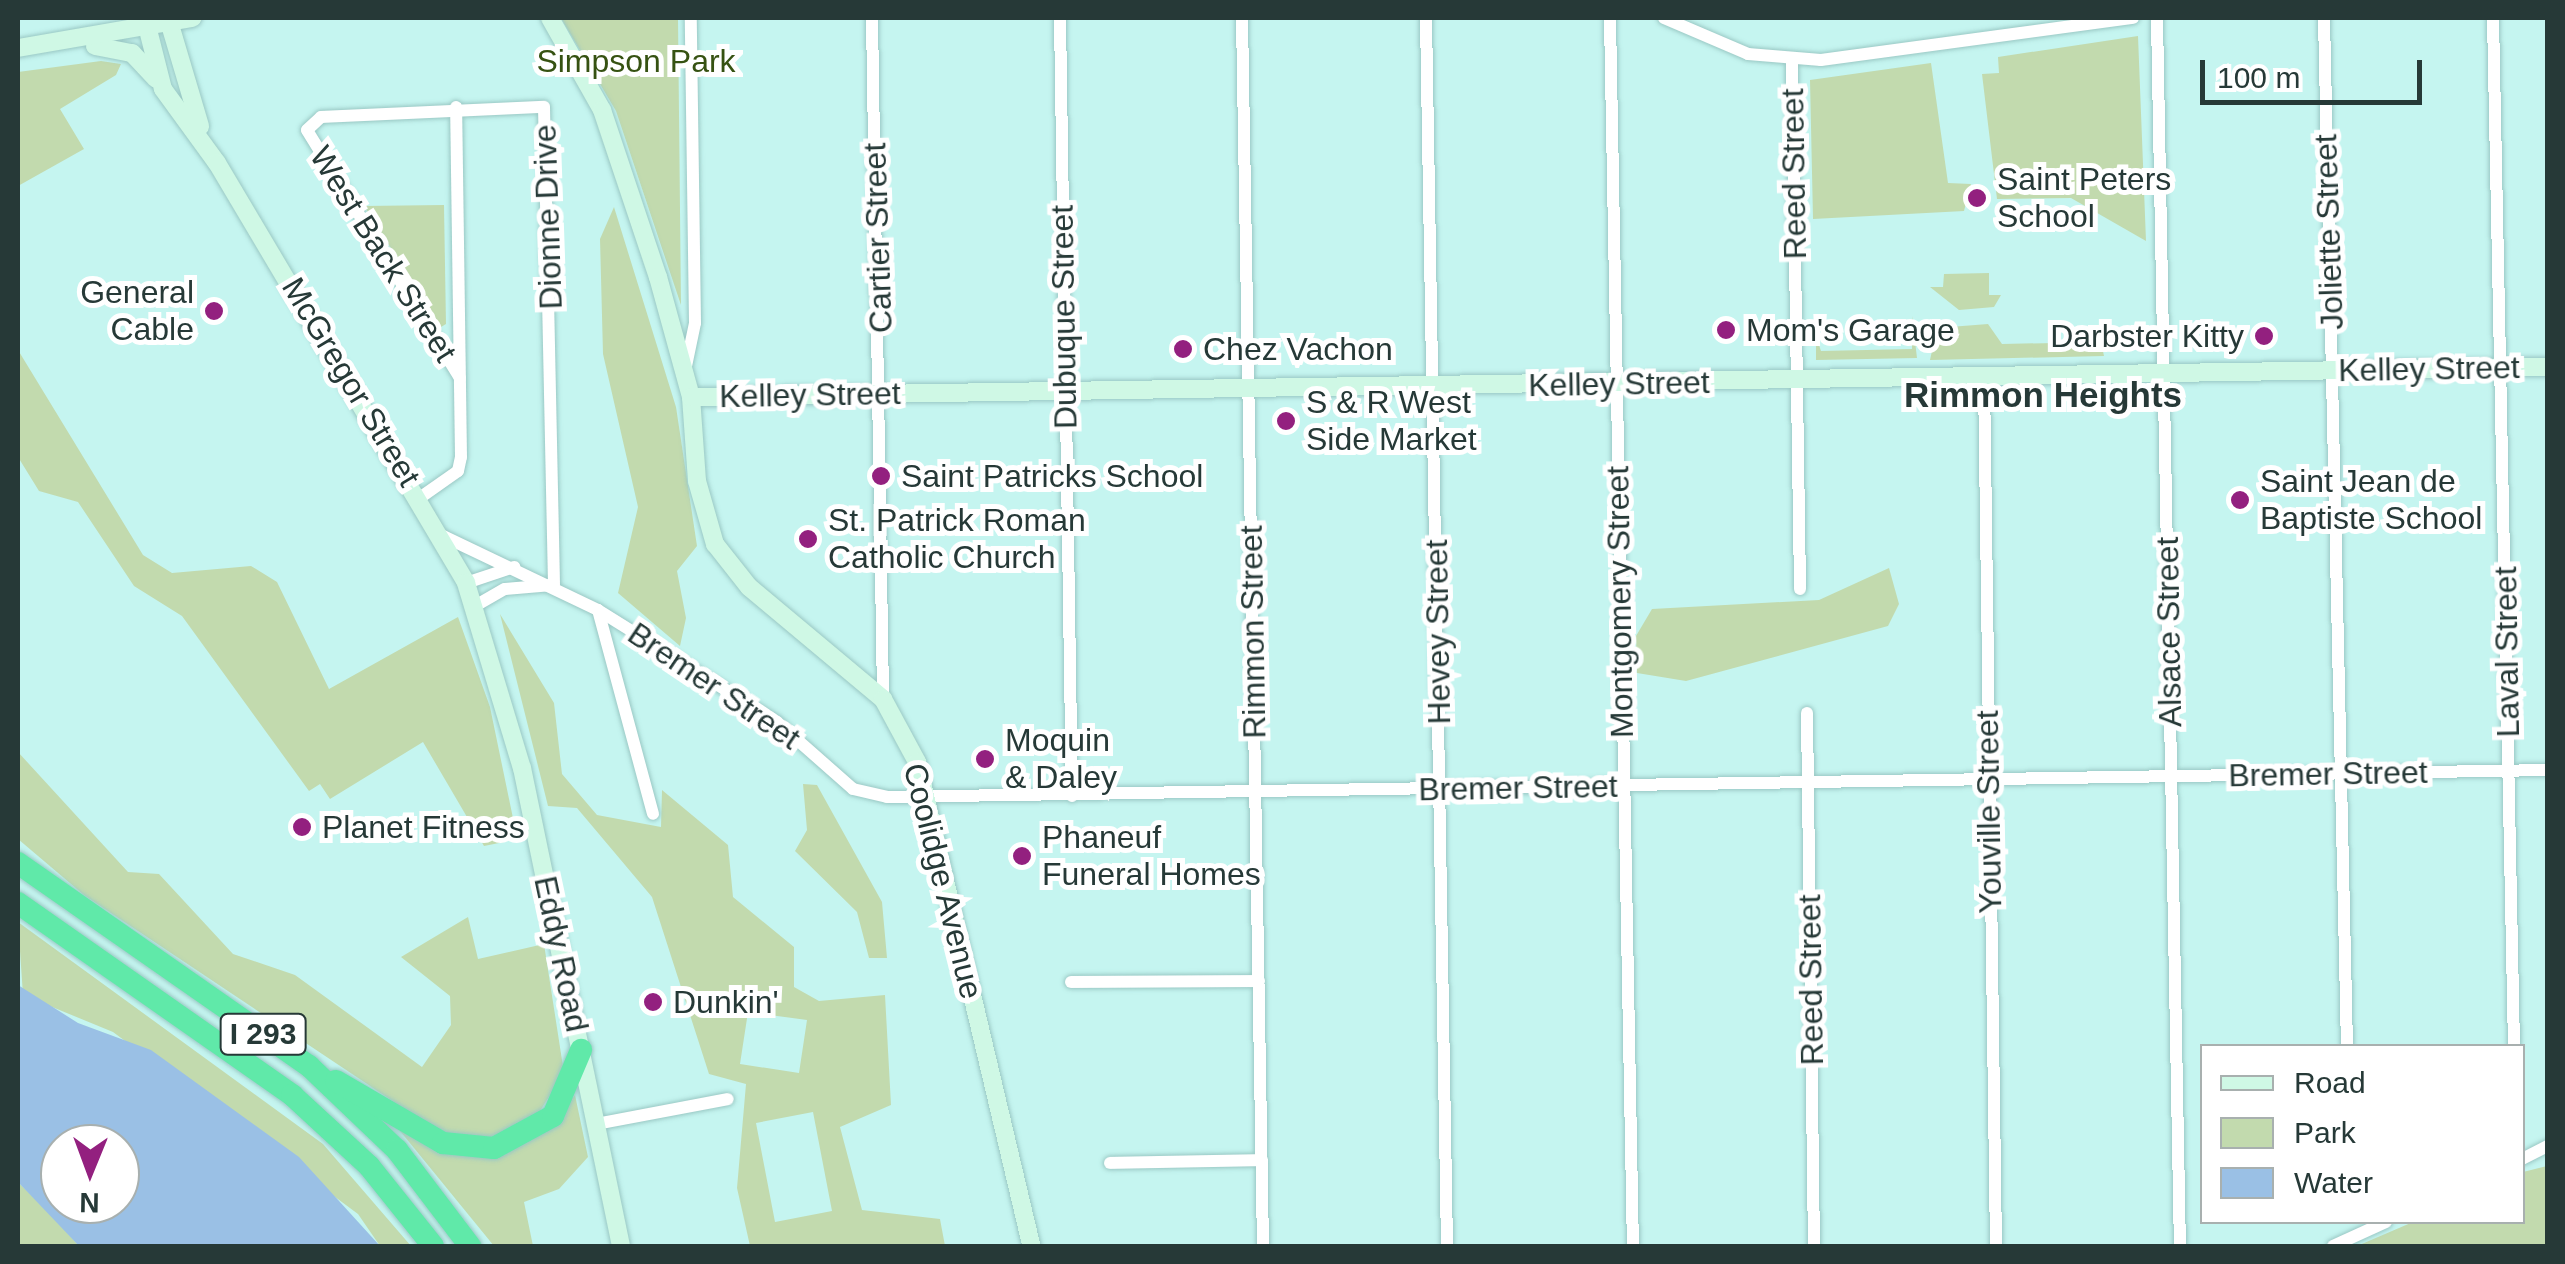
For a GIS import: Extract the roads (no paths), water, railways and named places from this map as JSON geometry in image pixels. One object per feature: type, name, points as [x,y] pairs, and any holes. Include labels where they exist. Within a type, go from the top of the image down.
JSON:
[{"type":"highway","name":"I 293","points":[[18,863],[309,1066],[397,1150],[470,1246]]},
{"type":"highway","name":"I 293","points":[[18,903],[292,1096],[368,1166],[433,1246]]},
{"type":"highway","points":[[309,1066],[443,1144],[477,1150],[511,1144],[554,1116],[581,1050]]},
{"type":"street","points":[[26,47],[145,23],[192,18]]},
{"type":"street","points":[[685,371],[695,323],[691,18]]},
{"type":"street","name":"Cartier Street","points":[[872,18],[882,394],[883,699]]},
{"type":"street","name":"Dubuque Street","points":[[1060,18],[1072,796]]},
{"type":"street","name":"Rimmon Street","points":[[1242,18],[1263,1246]]},
{"type":"street","name":"Hevey Street","points":[[1426,18],[1447,1246]]},
{"type":"street","name":"Montgomery Street","points":[[1610,18],[1633,1246]]},
{"type":"street","points":[[1664,18],[1716,44],[1792,60],[2133,18]]},
{"type":"street","name":"Alsace Street","points":[[2157,18],[2180,1246]]},
{"type":"street","name":"Joliette Street","points":[[2324,18],[2346,1044]]},
{"type":"street","name":"Laval Street","points":[[2494,18],[2514,1044]]},
{"type":"street","name":"Coolidge Avenue","points":[[550,19],[608,126],[685,371],[702,513],[724,560],[883,699],[928,798],[1032,1246]]},
{"type":"street","name":"McGregor Street","points":[[169,20],[183,88],[217,163]]},
{"type":"street","name":"McGregor Street","points":[[145,23],[163,89],[217,163],[421,496],[444,536],[474,606]]},
{"type":"street","points":[[26,47],[115,46],[139,58],[163,89]]},
{"type":"street","name":"Reed Street","points":[[1792,60],[1800,589]]},
{"type":"street","points":[[421,496],[458,471],[456,107]]},
{"type":"street","name":"West Back Street","points":[[456,107],[341,110],[307,130],[460,378]]},
{"type":"street","name":"Dionne Drive","points":[[456,107],[546,113],[554,584]]},
{"type":"street","name":"Kelley Street","points":[[691,396],[2548,367]]},
{"type":"street","name":"Youville Street","points":[[1984,378],[1996,1246]]},
{"type":"street","name":"Bremer Street","points":[[444,536],[526,570],[598,610],[777,722],[853,789],[928,798],[2548,770]]},
{"type":"street","points":[[466,583],[502,566],[526,570]]},
{"type":"street","points":[[474,606],[505,588],[554,584]]},
{"type":"street","name":"Eddy Road","points":[[474,606],[518,751],[621,1246]]},
{"type":"street","points":[[598,610],[653,814]]},
{"type":"street","name":"Reed Street","points":[[1808,712],[1814,1246]]},
{"type":"street","points":[[1072,982],[1259,981]]},
{"type":"street","points":[[596,1124],[728,1099]]},
{"type":"street","points":[[2525,1158],[2548,1146]]},
{"type":"street","points":[[1110,1162],[1262,1160]]},
{"type":"street","points":[[2350,1224],[2352,1238]]},
{"type":"street","points":[[2333,1246],[2382,1224]]},
{"type":"water","points":[[18,985],[78,1023],[151,1050],[299,1157],[380,1246],[79,1246],[58,1224],[140,1224],[140,1124],[40,1124],[40,1205],[18,1182]]},
{"type":"place","name":"Saint Peters School","points":[[1977,198]]},
{"type":"place","name":"General Cable","points":[[214,311]]},
{"type":"place","name":"Mom's Garage","points":[[1726,330]]},
{"type":"place","name":"Darbster Kitty","points":[[2264,336]]},
{"type":"place","name":"Chez Vachon","points":[[1183,349]]},
{"type":"place","name":"S & R West Side Market","points":[[1286,421]]},
{"type":"place","name":"Saint Patricks School","points":[[881,476]]},
{"type":"place","name":"Saint Jean de Baptiste School","points":[[2240,500]]},
{"type":"place","name":"St. Patrick Roman Catholic Church","points":[[808,539]]},
{"type":"place","name":"Moquin & Daley","points":[[985,759]]},
{"type":"place","name":"Planet Fitness","points":[[302,827]]},
{"type":"place","name":"Phaneuf Funeral Homes","points":[[1022,856]]},
{"type":"place","name":"Dunkin'","points":[[653,1002]]},
{"type":"district","name":"Rimmon Heights","points":[[2043,395]]},
{"type":"park label","name":"Simpson Park","points":[[636,61]]}]
